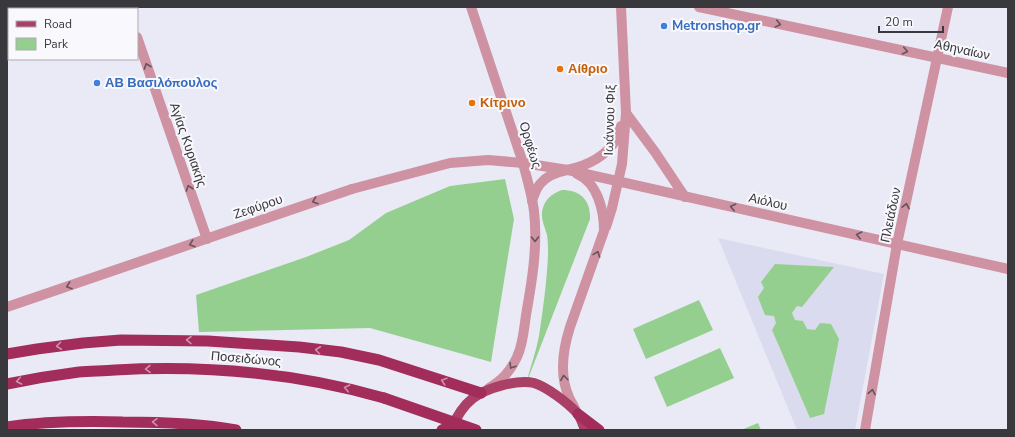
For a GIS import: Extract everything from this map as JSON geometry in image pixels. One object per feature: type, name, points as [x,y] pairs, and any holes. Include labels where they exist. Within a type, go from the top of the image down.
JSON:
[{"type":"highway","points":[[7,354],[83,343],[121,340],[208,341],[292,347],[341,352],[379,360],[482,392]]},
{"type":"highway","name":"Ποσειδώνος","points":[[7,384],[80,372],[135,369],[190,368],[290,377],[354,389],[476,430]]},
{"type":"highway","points":[[578,414],[599,430]]},
{"type":"highway","points":[[7,427],[25,424],[72,421],[154,422],[198,425],[236,430]]},
{"type":"highway","points":[[442,430],[452,427]]},
{"type":"main road","points":[[452,427],[464,407],[472,398],[482,392],[514,383],[524,382],[534,383],[544,387],[561,399],[578,414],[585,430]]},
{"type":"street","name":"Ορφέως","points":[[471,7],[523,163],[532,201],[535,250],[534,270],[520,350],[507,375],[482,392]]},
{"type":"street","name":"Ιωάννου Φιξ","points":[[578,414],[569,397],[565,385],[563,362],[566,338],[612,208],[622,164],[626,113],[621,7]]},
{"type":"street","name":"Αθηναίων","points":[[699,7],[1008,73]]},
{"type":"street","name":"Πλειάδων","points":[[865,430],[898,244],[948,7]]},
{"type":"street","name":"Αγίας Κυριακής","points":[[138,40],[207,238]]},
{"type":"street","points":[[532,201],[538,188],[545,179],[560,171],[568,170],[595,160],[605,153],[616,139],[626,113]]},
{"type":"street","points":[[626,113],[655,152],[684,197]]},
{"type":"street","name":"Ζεφύρου","points":[[7,307],[352,189],[450,163],[488,160],[523,163]]},
{"type":"street","name":"Αιόλου","points":[[523,163],[568,170],[1008,269]]},
{"type":"street","points":[[568,170],[582,176],[596,193],[602,209],[604,231]]},
{"type":"shaded area","points":[[718,238],[884,274],[855,430],[797,430]]},
{"type":"green space","points":[[505,179],[514,219],[491,362],[370,328],[199,332],[196,295],[306,257],[349,240],[386,213],[450,186]]},
{"type":"green space","points":[[562,190],[575,192],[584,198],[589,207],[590,219],[526,384],[539,336],[547,274],[548,240],[542,212],[544,204],[549,198]]},
{"type":"green space","points":[[775,264],[834,267],[802,307],[797,306],[792,313],[795,320],[803,321],[807,329],[815,330],[820,323],[831,324],[839,339],[824,414],[810,418],[772,330],[776,323],[774,316],[765,315],[758,297],[764,288],[761,282]]},
{"type":"green space","points":[[699,300],[713,330],[646,359],[633,329]]},
{"type":"green space","points":[[720,348],[734,378],[667,407],[654,377]]},
{"type":"green space","points":[[758,423],[761,430],[741,430]]},
{"type":"place","name":"Metronshop.gr","points":[[664,26]]},
{"type":"place","name":"Αίθριο","points":[[560,69]]},
{"type":"place","name":"ΑΒ Βασιλόπουλος","points":[[97,83]]},
{"type":"place","name":"Κίτρινο","points":[[472,103]]}]
